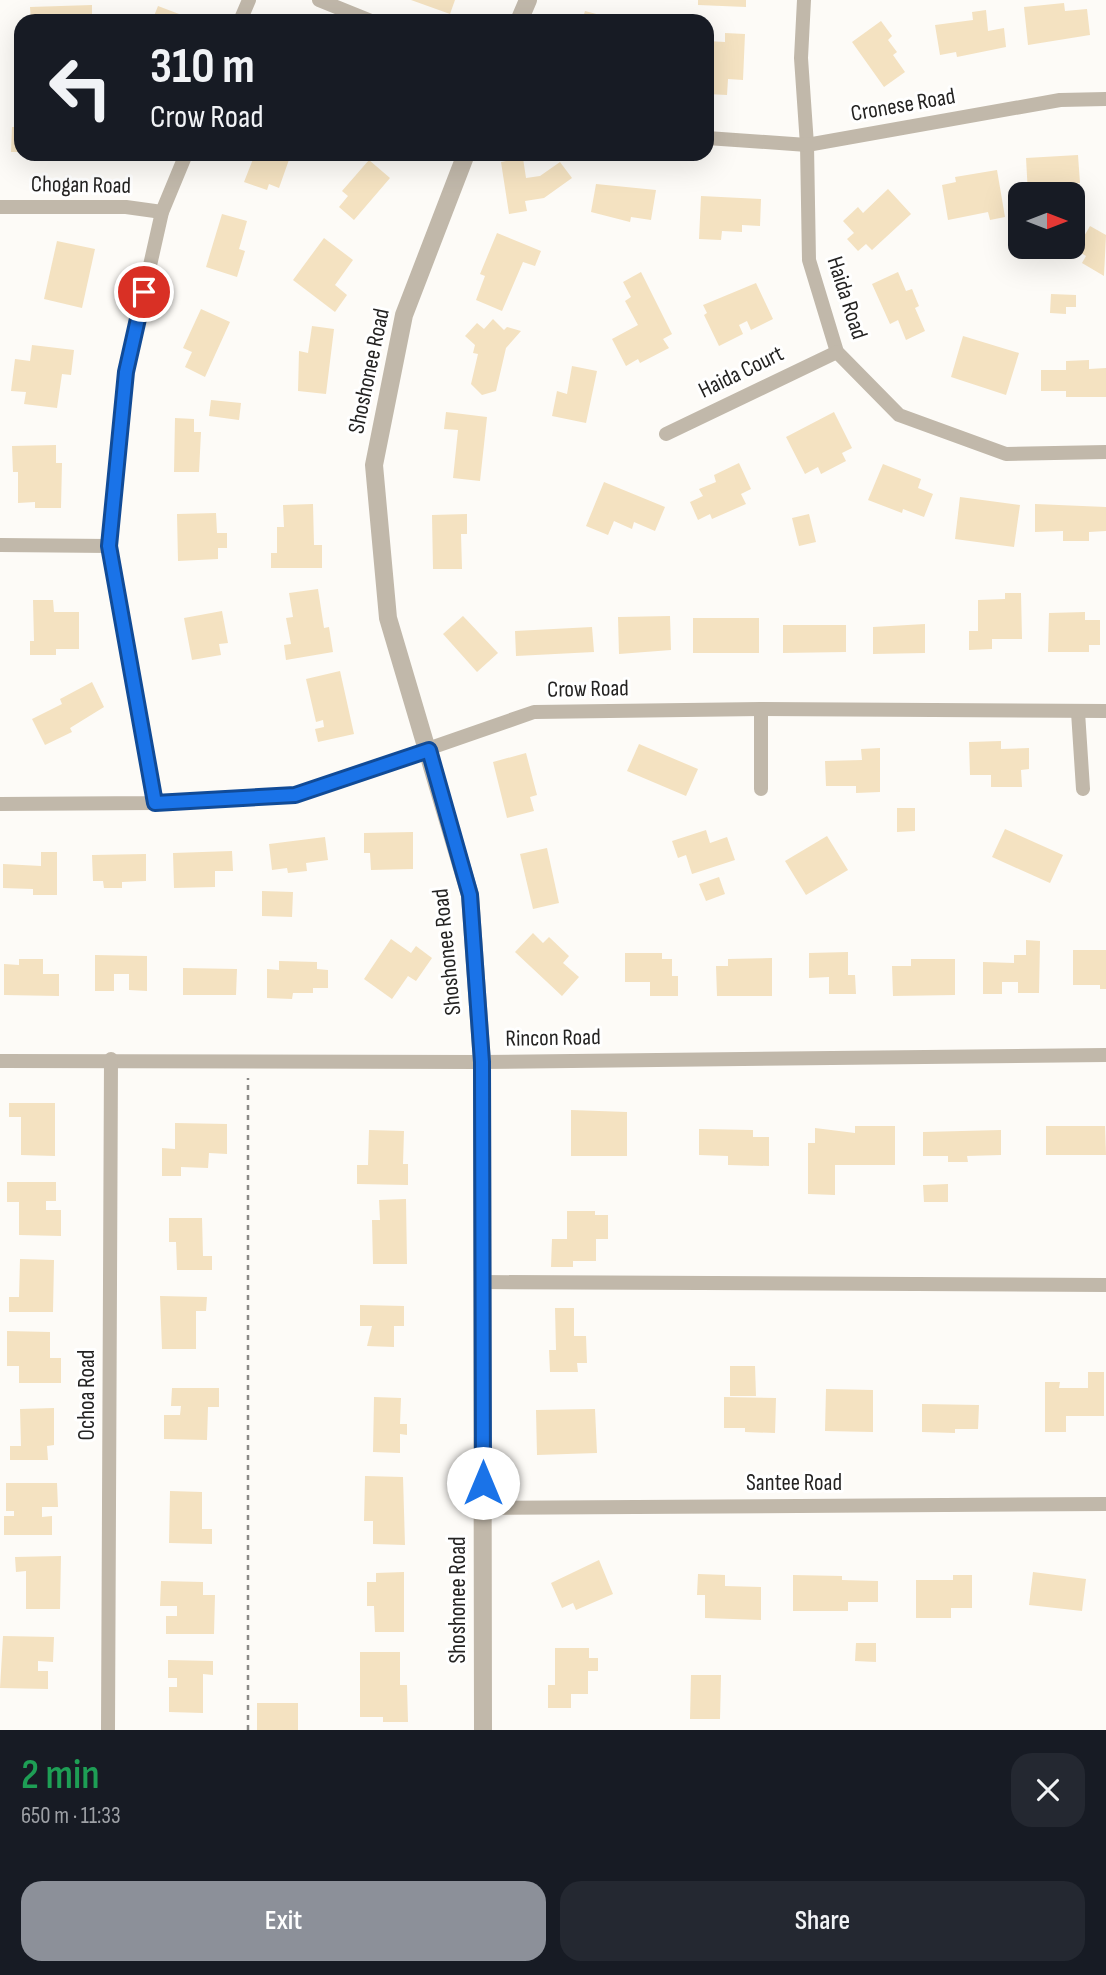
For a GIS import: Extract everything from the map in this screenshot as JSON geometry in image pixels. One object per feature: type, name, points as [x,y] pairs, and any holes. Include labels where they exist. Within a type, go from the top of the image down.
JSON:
[{"type":"street","points":[[320,0],[354,14]]},
{"type":"street","name":"Haida Road","points":[[804,0],[801,58],[807,145],[809,260],[837,352],[899,415],[1006,454],[1106,452]]},
{"type":"street","name":"Cronese Road","points":[[714,138],[807,145],[1060,100],[1106,99]]},
{"type":"street","points":[[155,803],[109,546],[126,372],[162,212],[183,161]]},
{"type":"street","name":"Shoshonee Road","points":[[463,161],[404,315],[374,465],[388,618],[470,895],[482,1062],[483,1730]]},
{"type":"street","name":"Chogan Road","points":[[0,207],[126,207],[162,212]]},
{"type":"street","name":"Haida Court","points":[[666,434],[837,352]]},
{"type":"street","points":[[0,545],[109,546]]},
{"type":"street","points":[[761,709],[761,789]]},
{"type":"street","name":"Crow Road","points":[[0,804],[155,803],[295,795],[534,712],[761,709],[1106,711]]},
{"type":"street","points":[[1079,712],[1083,789]]},
{"type":"street","name":"Rincon Road","points":[[0,1060],[482,1062],[1106,1055]]},
{"type":"street","name":"Ochoa Road","points":[[108,1730],[111,1059]]},
{"type":"street","points":[[482,1282],[1106,1285]]},
{"type":"street","name":"Santee Road","points":[[483,1508],[1106,1504]]},
{"type":"path","points":[[247,1730],[248,1060]]},
{"type":"building","points":[[411,0],[455,0],[450,14]]},
{"type":"building","points":[[698,0],[746,0],[746,7],[698,5]]},
{"type":"building","points":[[1064,3],[1065,11],[1087,9],[1090,35],[1028,45],[1024,7]]},
{"type":"building","points":[[92,5],[92,14],[30,14],[30,7]]},
{"type":"building","points":[[158,6],[179,14],[155,14]]},
{"type":"building","points":[[986,10],[988,31],[1004,28],[1006,47],[957,57],[956,52],[940,55],[935,25],[973,20],[972,12]]},
{"type":"building","points":[[881,21],[892,36],[888,40],[897,52],[893,55],[905,72],[884,87],[852,42]]},
{"type":"building","points":[[725,33],[745,34],[743,80],[728,79],[727,95],[714,94],[714,41],[725,42]]},
{"type":"building","points":[[12,127],[14,127],[14,152],[11,152]]},
{"type":"building","points":[[1078,155],[1080,182],[1027,182],[1026,158]]},
{"type":"building","points":[[252,161],[289,161],[279,188],[269,184],[267,190],[244,182]]},
{"type":"building","points":[[368,161],[390,178],[354,220],[339,207],[348,196],[342,191]]},
{"type":"building","points":[[523,161],[526,178],[540,176],[560,162],[572,178],[544,198],[525,201],[527,211],[509,214],[501,162]]},
{"type":"building","points":[[997,170],[1005,217],[990,220],[988,212],[948,220],[942,185],[956,182],[955,177]]},
{"type":"building","points":[[596,184],[656,190],[651,220],[631,217],[630,222],[591,212]]},
{"type":"building","points":[[888,189],[911,214],[872,250],[866,244],[858,251],[847,239],[854,233],[843,221],[858,207],[863,213]]},
{"type":"building","points":[[701,196],[761,199],[760,226],[742,225],[742,232],[722,231],[721,240],[699,239]]},
{"type":"building","points":[[222,214],[247,221],[239,249],[245,251],[237,277],[206,267]]},
{"type":"building","points":[[1090,226],[1106,235],[1104,276],[1082,263],[1086,256],[1085,235]]},
{"type":"building","points":[[497,233],[541,251],[535,266],[523,262],[502,311],[476,300],[485,276],[480,274]]},
{"type":"building","points":[[324,238],[353,260],[335,285],[347,295],[335,312],[293,280]]},
{"type":"building","points":[[57,241],[95,249],[82,308],[44,299]]},
{"type":"building","points":[[641,272],[672,334],[663,339],[669,348],[640,363],[638,359],[626,366],[612,339],[638,325],[625,301],[631,297],[623,282]]},
{"type":"building","points":[[898,272],[906,291],[912,289],[919,306],[915,308],[925,331],[906,340],[898,320],[890,324],[872,284]]},
{"type":"building","points":[[756,283],[773,319],[751,330],[747,321],[739,325],[743,334],[719,346],[704,315],[707,313],[703,305]]},
{"type":"building","points":[[1051,294],[1076,295],[1076,307],[1066,307],[1066,314],[1050,313]]},
{"type":"building","points":[[201,309],[230,322],[205,377],[185,367],[192,352],[183,348]]},
{"type":"building","points":[[493,319],[504,330],[507,327],[521,331],[506,348],[496,391],[482,395],[471,384],[478,354],[473,353],[475,345],[465,336],[477,323],[484,329]]},
{"type":"building","points":[[312,326],[334,329],[326,394],[298,391],[299,351],[308,353]]},
{"type":"building","points":[[963,336],[1019,353],[1006,395],[951,377]]},
{"type":"building","points":[[32,345],[74,350],[71,375],[62,374],[57,408],[24,404],[26,392],[11,391],[15,359],[30,361]]},
{"type":"building","points":[[1089,360],[1089,369],[1106,368],[1106,397],[1066,397],[1066,391],[1041,391],[1041,370],[1066,370],[1066,361]]},
{"type":"building","points":[[572,366],[597,371],[586,423],[552,416],[557,391],[567,394]]},
{"type":"building","points":[[211,400],[241,403],[239,420],[209,416]]},
{"type":"building","points":[[446,412],[487,417],[480,481],[453,478],[458,430],[444,429]]},
{"type":"building","points":[[834,412],[852,448],[842,453],[846,461],[821,474],[818,467],[805,474],[786,437]]},
{"type":"building","points":[[175,418],[194,419],[194,432],[201,432],[199,472],[174,472]]},
{"type":"building","points":[[56,445],[56,463],[62,463],[61,508],[35,508],[35,502],[18,503],[18,472],[13,472],[12,446]]},
{"type":"building","points":[[739,463],[751,489],[741,494],[746,504],[712,519],[710,514],[698,520],[690,502],[703,496],[699,489],[716,482],[714,475]]},
{"type":"building","points":[[883,464],[921,479],[918,488],[933,494],[924,517],[903,509],[902,513],[868,500]]},
{"type":"building","points":[[604,482],[665,507],[655,531],[634,522],[632,529],[614,521],[608,535],[586,526]]},
{"type":"building","points":[[960,497],[1020,505],[1014,547],[955,539]]},
{"type":"building","points":[[313,504],[314,545],[322,545],[322,568],[271,568],[271,553],[277,553],[277,527],[284,527],[283,505]]},
{"type":"building","points":[[1035,504],[1106,507],[1106,531],[1089,532],[1089,541],[1063,541],[1063,531],[1035,532]]},
{"type":"building","points":[[216,513],[217,533],[227,533],[227,548],[218,548],[218,559],[178,561],[177,514]]},
{"type":"building","points":[[467,514],[467,534],[461,534],[462,569],[433,569],[432,515]]},
{"type":"building","points":[[809,514],[816,542],[799,546],[792,518]]},
{"type":"building","points":[[318,589],[324,628],[329,627],[333,652],[286,660],[284,645],[291,644],[286,618],[293,617],[289,593]]},
{"type":"building","points":[[1005,593],[1021,593],[1022,639],[992,639],[992,649],[969,650],[969,631],[978,631],[978,600],[1005,599]]},
{"type":"building","points":[[33,600],[53,600],[54,612],[79,612],[79,649],[56,649],[56,655],[30,655],[30,641],[34,641]]},
{"type":"building","points":[[222,611],[228,643],[219,644],[221,655],[192,660],[184,618]]},
{"type":"building","points":[[1085,612],[1085,620],[1100,620],[1100,645],[1089,645],[1089,652],[1048,652],[1049,613]]},
{"type":"building","points":[[463,616],[498,653],[477,672],[443,634]]},
{"type":"building","points":[[670,616],[671,650],[619,654],[618,617]]},
{"type":"building","points":[[693,618],[759,618],[759,653],[693,653]]},
{"type":"building","points":[[925,624],[925,653],[873,654],[873,627]]},
{"type":"building","points":[[783,625],[846,625],[846,652],[783,653]]},
{"type":"building","points":[[592,627],[594,652],[516,656],[515,631]]},
{"type":"building","points":[[340,671],[354,734],[318,742],[315,729],[324,727],[323,720],[316,722],[306,679]]},
{"type":"building","points":[[92,682],[104,707],[70,728],[72,732],[45,745],[32,719],[62,704],[60,699]]},
{"type":"building","points":[[1001,741],[1001,749],[1029,748],[1029,769],[1021,770],[1022,787],[991,787],[991,775],[970,775],[969,742]]},
{"type":"building","points":[[639,744],[698,769],[686,796],[627,771]]},
{"type":"building","points":[[880,748],[880,792],[856,793],[856,786],[826,786],[825,761],[862,760],[861,749]]},
{"type":"building","points":[[526,753],[537,795],[530,797],[534,811],[507,818],[493,762]]},
{"type":"building","points":[[897,808],[915,808],[915,831],[897,832]]},
{"type":"building","points":[[1005,829],[1063,855],[1050,883],[992,857]]},
{"type":"building","points":[[706,830],[710,843],[727,837],[735,860],[692,874],[686,855],[678,858],[672,841]]},
{"type":"building","points":[[413,832],[413,869],[371,870],[370,853],[364,853],[364,833]]},
{"type":"building","points":[[827,836],[848,870],[806,895],[785,861]]},
{"type":"building","points":[[325,837],[328,860],[306,863],[307,871],[288,873],[287,868],[272,870],[269,844]]},
{"type":"building","points":[[547,848],[559,903],[533,909],[520,854]]},
{"type":"building","points":[[232,851],[233,871],[215,871],[215,887],[174,888],[173,853]]},
{"type":"building","points":[[41,852],[57,852],[57,895],[33,895],[33,889],[3,888],[3,864],[41,866]]},
{"type":"building","points":[[146,854],[146,881],[122,882],[122,888],[104,888],[103,881],[93,881],[92,855]]},
{"type":"building","points":[[719,877],[725,894],[706,901],[699,884]]},
{"type":"building","points":[[262,891],[293,892],[292,917],[262,916]]},
{"type":"building","points":[[533,933],[543,943],[549,937],[569,956],[563,963],[579,977],[562,996],[515,952]]},
{"type":"building","points":[[391,939],[411,953],[416,946],[432,958],[416,981],[408,976],[392,999],[364,979]]},
{"type":"building","points":[[1026,940],[1040,941],[1039,993],[1018,993],[1018,982],[1002,982],[1002,994],[983,994],[983,962],[1014,963],[1014,955],[1026,955]]},
{"type":"building","points":[[1073,950],[1106,950],[1106,989],[1100,989],[1100,985],[1073,985]]},
{"type":"building","points":[[848,952],[848,975],[855,975],[856,994],[829,994],[829,977],[809,978],[809,953]]},
{"type":"building","points":[[625,953],[662,953],[662,959],[672,959],[672,976],[678,976],[678,996],[650,996],[650,982],[625,982]]},
{"type":"building","points":[[95,955],[147,956],[147,991],[129,990],[129,974],[114,974],[114,991],[95,991]]},
{"type":"building","points":[[772,958],[772,996],[717,996],[716,966],[728,966],[728,959]]},
{"type":"building","points":[[19,959],[43,959],[43,974],[59,974],[59,996],[4,995],[4,964],[19,965]]},
{"type":"building","points":[[911,959],[955,959],[955,995],[893,996],[892,966],[911,966]]},
{"type":"building","points":[[279,961],[317,962],[317,969],[328,970],[328,988],[313,988],[313,993],[293,993],[292,999],[267,998],[267,969],[279,970]]},
{"type":"building","points":[[183,968],[237,969],[236,995],[183,995]]},
{"type":"building","points":[[9,1103],[55,1103],[55,1156],[21,1155],[21,1117],[9,1117]]},
{"type":"building","points":[[571,1110],[627,1112],[627,1156],[571,1156]]},
{"type":"building","points":[[175,1123],[227,1124],[227,1154],[209,1153],[208,1168],[181,1167],[181,1176],[162,1176],[162,1148],[175,1149]]},
{"type":"building","points":[[855,1126],[895,1126],[895,1165],[835,1165],[835,1195],[808,1194],[808,1143],[815,1143],[815,1128],[855,1133]]},
{"type":"building","points":[[1046,1126],[1105,1126],[1106,1155],[1046,1155]]},
{"type":"building","points":[[699,1129],[753,1130],[753,1137],[769,1137],[769,1166],[728,1165],[728,1156],[699,1155]]},
{"type":"building","points":[[369,1130],[404,1131],[403,1164],[408,1164],[408,1185],[357,1184],[357,1165],[368,1165]]},
{"type":"building","points":[[1001,1130],[1001,1155],[967,1156],[968,1162],[948,1162],[948,1156],[923,1156],[923,1132]]},
{"type":"building","points":[[7,1182],[56,1182],[56,1201],[46,1201],[46,1210],[61,1210],[61,1236],[19,1235],[19,1202],[7,1202]]},
{"type":"building","points":[[948,1184],[948,1202],[924,1202],[923,1185]]},
{"type":"building","points":[[406,1199],[407,1264],[373,1264],[372,1220],[380,1220],[379,1200]]},
{"type":"building","points":[[567,1211],[595,1211],[595,1215],[608,1215],[608,1239],[596,1239],[596,1261],[573,1261],[573,1267],[551,1267],[552,1239],[567,1239]]},
{"type":"building","points":[[169,1218],[202,1218],[203,1256],[212,1256],[212,1270],[177,1270],[176,1242],[169,1242]]},
{"type":"building","points":[[20,1259],[54,1260],[53,1312],[9,1312],[9,1297],[19,1297]]},
{"type":"building","points":[[160,1296],[207,1297],[206,1311],[196,1311],[196,1349],[162,1349]]},
{"type":"building","points":[[360,1305],[404,1306],[404,1326],[394,1326],[394,1347],[367,1346],[372,1326],[360,1326]]},
{"type":"building","points":[[555,1308],[574,1308],[574,1336],[586,1336],[587,1363],[577,1363],[578,1372],[550,1372],[549,1350],[556,1350]]},
{"type":"building","points":[[7,1331],[50,1332],[50,1358],[61,1358],[61,1383],[19,1383],[19,1366],[7,1366]]},
{"type":"building","points":[[730,1366],[755,1366],[756,1396],[730,1396]]},
{"type":"building","points":[[1088,1372],[1104,1372],[1104,1416],[1066,1416],[1066,1432],[1045,1432],[1045,1382],[1060,1382],[1059,1388],[1088,1388]]},
{"type":"building","points":[[172,1388],[219,1388],[219,1407],[208,1407],[207,1440],[164,1439],[164,1415],[180,1415],[181,1406],[171,1406]]},
{"type":"building","points":[[826,1389],[873,1390],[873,1432],[825,1431]]},
{"type":"building","points":[[374,1397],[401,1398],[400,1424],[407,1424],[407,1435],[400,1434],[400,1453],[373,1452]]},
{"type":"building","points":[[724,1397],[776,1398],[775,1433],[724,1428]]},
{"type":"building","points":[[922,1404],[979,1405],[978,1429],[955,1429],[955,1433],[922,1432]]},
{"type":"building","points":[[54,1408],[54,1445],[47,1446],[48,1460],[10,1460],[10,1446],[21,1446],[20,1409]]},
{"type":"building","points":[[595,1409],[597,1453],[537,1455],[536,1410]]},
{"type":"building","points":[[365,1476],[403,1477],[405,1545],[373,1544],[373,1521],[364,1521]]},
{"type":"building","points":[[6,1483],[57,1483],[58,1507],[42,1507],[42,1517],[52,1516],[52,1535],[4,1535],[4,1516],[14,1516],[14,1511],[6,1511]]},
{"type":"building","points":[[170,1491],[202,1492],[202,1529],[212,1529],[212,1544],[169,1543]]},
{"type":"building","points":[[61,1556],[60,1609],[26,1609],[26,1571],[16,1572],[15,1557]]},
{"type":"building","points":[[599,1560],[613,1594],[576,1610],[573,1603],[562,1608],[551,1583]]},
{"type":"building","points":[[404,1572],[404,1632],[375,1632],[374,1606],[367,1606],[367,1582],[376,1582],[376,1573]]},
{"type":"building","points":[[1033,1572],[1086,1579],[1082,1611],[1029,1605]]},
{"type":"building","points":[[698,1574],[725,1575],[725,1586],[761,1587],[761,1620],[705,1618],[705,1595],[697,1595]]},
{"type":"building","points":[[793,1575],[842,1576],[842,1580],[878,1581],[878,1602],[848,1602],[848,1611],[793,1611]]},
{"type":"building","points":[[953,1575],[972,1575],[972,1608],[951,1608],[951,1618],[916,1618],[916,1580],[953,1580]]},
{"type":"building","points":[[161,1581],[203,1582],[203,1595],[215,1595],[214,1634],[166,1634],[166,1616],[177,1616],[177,1606],[160,1606]]},
{"type":"building","points":[[3,1636],[54,1637],[53,1662],[38,1661],[38,1671],[48,1671],[48,1689],[0,1688]]},
{"type":"building","points":[[856,1643],[876,1643],[876,1662],[855,1661]]},
{"type":"building","points":[[555,1648],[589,1648],[589,1658],[598,1658],[598,1671],[588,1671],[588,1694],[571,1694],[571,1708],[548,1708],[548,1685],[555,1685]]},
{"type":"building","points":[[360,1652],[400,1652],[400,1685],[407,1685],[408,1722],[383,1722],[383,1717],[360,1717]]},
{"type":"building","points":[[168,1660],[213,1661],[213,1675],[203,1674],[203,1713],[169,1712],[169,1687],[177,1687],[177,1678],[168,1678]]},
{"type":"building","points":[[691,1675],[721,1675],[720,1719],[690,1719]]},
{"type":"building","points":[[257,1703],[298,1703],[298,1730],[257,1730]]},
{"type":"route","points":[[144,292],[126,372],[109,546],[155,803],[295,795],[429,750],[470,895],[482,1062],[483,1483]]}]
